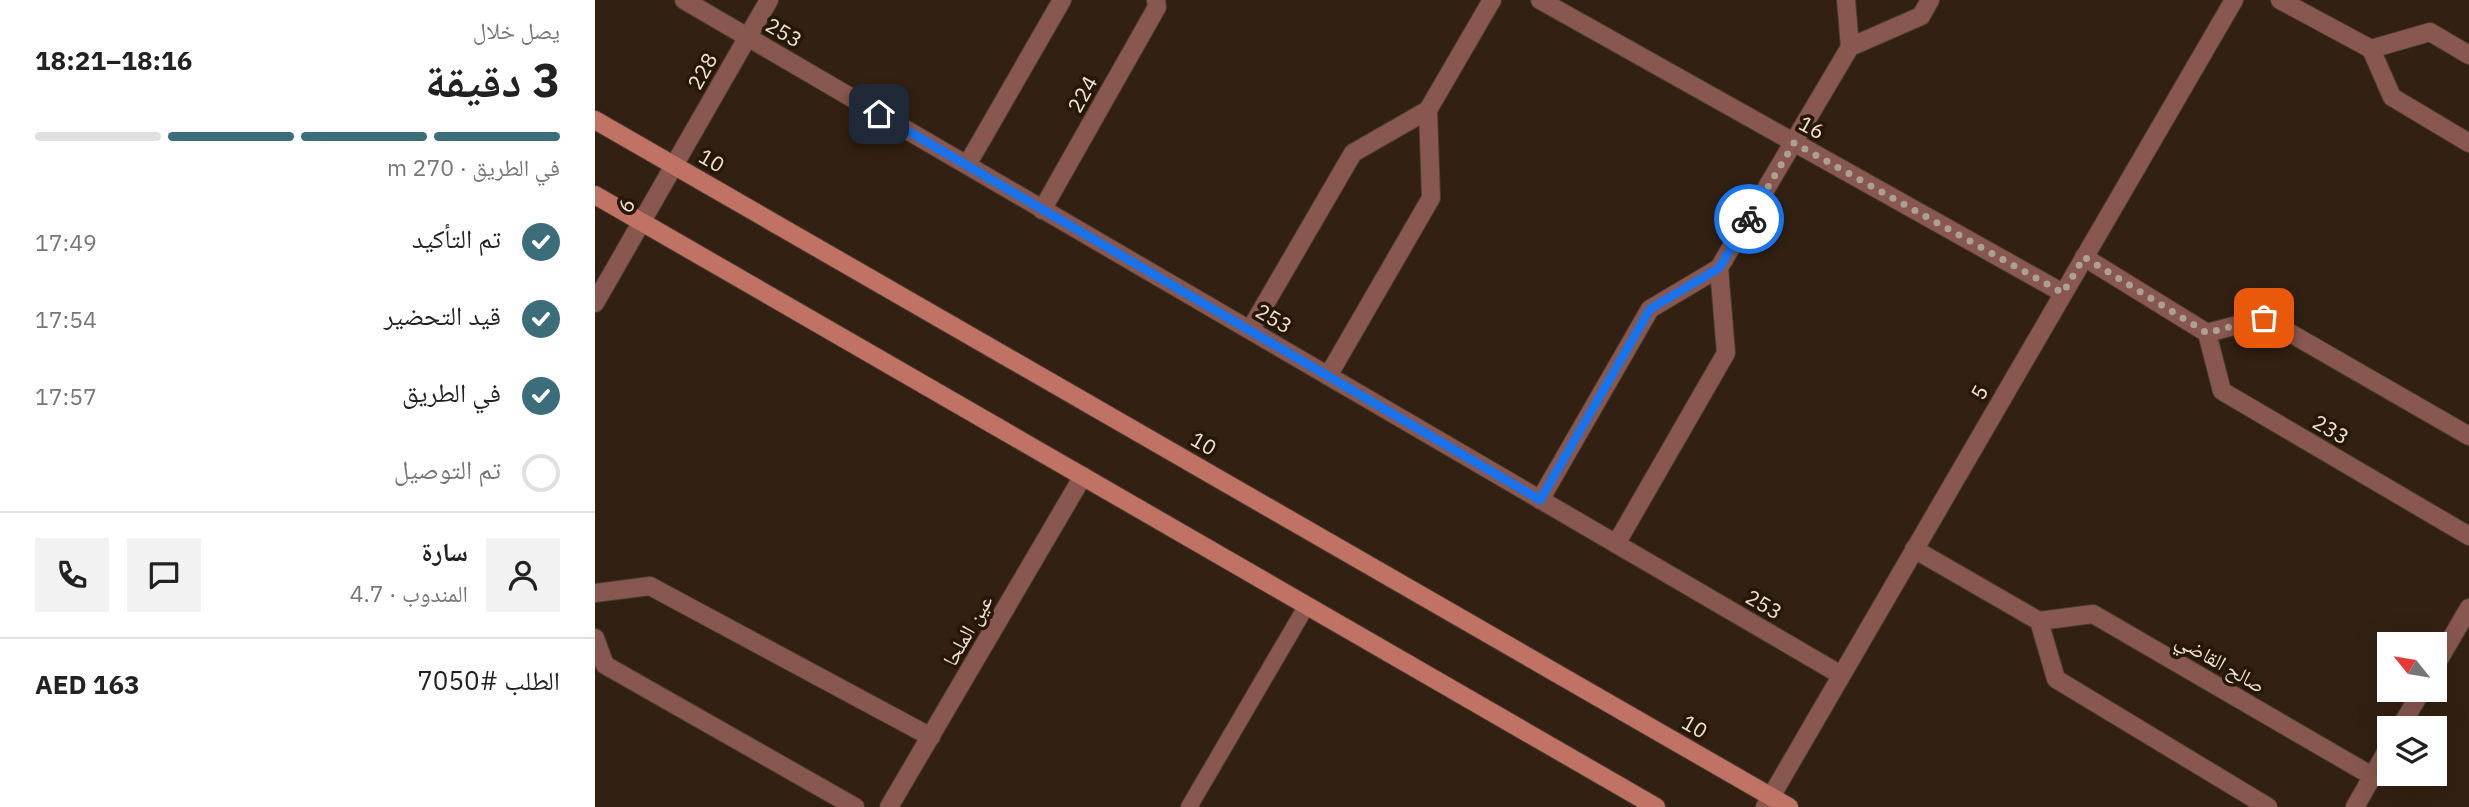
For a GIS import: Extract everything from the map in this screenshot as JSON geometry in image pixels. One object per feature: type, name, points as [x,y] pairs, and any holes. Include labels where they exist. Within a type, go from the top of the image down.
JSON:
[{"type":"street","name":"253","points":[[684,0],[1841,675]]},
{"type":"street","name":"228","points":[[676,165],[769,0]]},
{"type":"street","points":[[967,165],[1062,0]]},
{"type":"street","name":"224","points":[[1042,209],[1157,7],[1156,0]]},
{"type":"street","points":[[1250,330],[1353,153],[1428,110],[1492,0]]},
{"type":"street","name":"16","points":[[1539,0],[2063,293]]},
{"type":"street","points":[[1540,500],[1650,309],[1719,268],[1850,47],[1846,0]]},
{"type":"street","points":[[1850,47],[1921,16],[1930,0]]},
{"type":"street","name":"5","points":[[1768,802],[2234,0]]},
{"type":"street","points":[[2280,0],[2371,49],[2392,97],[2469,143]]},
{"type":"street","points":[[2371,49],[2430,32],[2469,55]]},
{"type":"street","points":[[1328,376],[1431,198],[1428,110]]},
{"type":"street","name":"10","points":[[595,120],[1768,802],[1789,807]]},
{"type":"street","name":"6","points":[[595,303],[676,165]]},
{"type":"street","points":[[595,195],[1656,807]]},
{"type":"street","points":[[2084,257],[2207,333],[2264,318],[2469,436]]},
{"type":"street","points":[[1616,544],[1726,353],[1719,268]]},
{"type":"street","name":"233","points":[[2207,333],[2222,391],[2469,537]]},
{"type":"street","name":"عين الملحا","points":[[890,807],[1083,477]]},
{"type":"street","points":[[1914,549],[2039,621],[2056,679],[2268,807]]},
{"type":"street","points":[[595,593],[650,586],[931,737]]},
{"type":"street","points":[[2447,646],[2469,608]]},
{"type":"street","name":"صالح القاضي","points":[[2039,621],[2093,614],[2372,776]]},
{"type":"street","points":[[595,638],[605,665],[855,807]]},
{"type":"street","points":[[2355,807],[2377,767]]},
{"type":"lane","points":[[1189,807],[1307,605]]},
{"type":"way so far","points":[[1749,219],[1794,143],[2063,293],[2084,257],[2207,333],[2264,318]]},
{"type":"route","points":[[879,114],[1540,500],[1650,309],[1719,268],[1749,219]]}]
